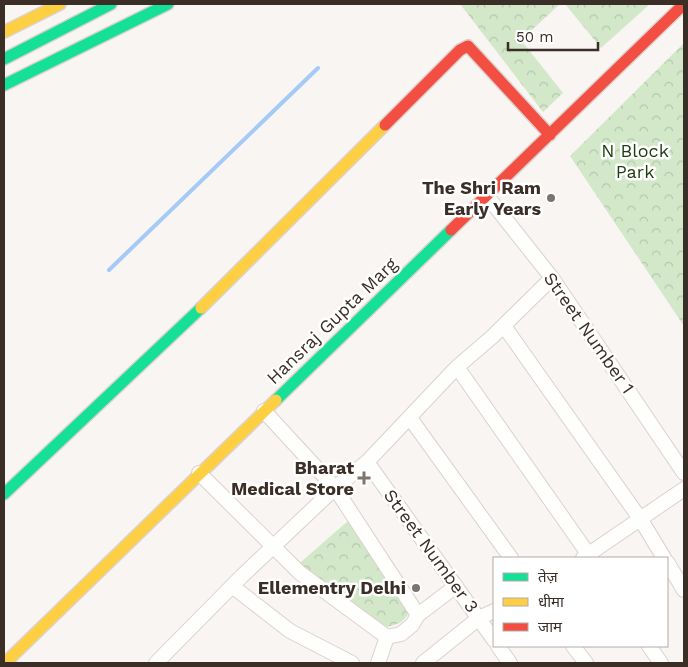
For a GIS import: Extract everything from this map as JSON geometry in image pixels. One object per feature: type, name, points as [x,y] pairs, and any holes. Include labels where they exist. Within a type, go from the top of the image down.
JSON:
[{"type":"street","points":[[4,32],[60,4]]},
{"type":"street","points":[[4,59],[111,4]]},
{"type":"street","points":[[4,86],[168,4]]},
{"type":"street","name":"Hansraj Gupta Marg","points":[[5,663],[684,4]]},
{"type":"street","points":[[4,494],[234,276],[460,50],[468,46],[473,49],[550,135]]},
{"type":"street","name":"Street Number 1","points":[[487,196],[552,278],[684,473]]},
{"type":"street","points":[[156,663],[232,586],[335,488],[367,462],[457,367],[504,326],[552,278]]},
{"type":"street","points":[[504,326],[641,520],[663,557]]},
{"type":"street","points":[[457,367],[588,557],[684,489]]},
{"type":"street","points":[[264,411],[335,488],[418,615]]},
{"type":"street","points":[[410,418],[510,557]]},
{"type":"street","name":"Street Number 3","points":[[367,462],[493,639]]},
{"type":"street","points":[[199,473],[300,573],[387,637],[401,634],[412,625],[418,615],[456,586]]},
{"type":"street","points":[[668,564],[684,590]]},
{"type":"street","points":[[232,586],[290,631],[352,663]]},
{"type":"street","points":[[423,663],[479,618],[493,611]]},
{"type":"street","points":[[378,663],[387,637]]},
{"type":"street","points":[[499,647],[510,663]]},
{"type":"street","points":[[574,647],[586,663]]},
{"type":"street","points":[[650,647],[661,663]]},
{"type":"green space","points":[[460,4],[560,4],[521,40],[563,93],[543,112]]},
{"type":"green space","points":[[565,4],[650,4],[601,48]]},
{"type":"green space","name":"N Block Park","points":[[684,43],[684,326],[570,156]]},
{"type":"green space","points":[[348,521],[410,610],[404,620],[387,627],[294,568]]},
{"type":"waterway","points":[[109,270],[318,68]]},
{"type":"traffic: fast","points":[[4,59],[111,4]]},
{"type":"traffic: fast","points":[[4,85],[168,4]]},
{"type":"traffic: fast","points":[[276,400],[451,230]]},
{"type":"traffic: fast","points":[[4,494],[201,308]]},
{"type":"traffic: slow","points":[[4,32],[60,4]]},
{"type":"traffic: slow","points":[[201,308],[385,125]]},
{"type":"traffic: slow","points":[[5,663],[276,400]]},
{"type":"traffic: jam","points":[[451,230],[684,4]]},
{"type":"traffic: jam","points":[[385,125],[460,50],[468,46],[550,135]]},
{"type":"place","name":"The Shri Ram Early Years","points":[[551,198]]},
{"type":"place","name":"Bharat Medical Store","points":[[364,478]]},
{"type":"place","name":"Ellementry Delhi","points":[[416,588]]}]
